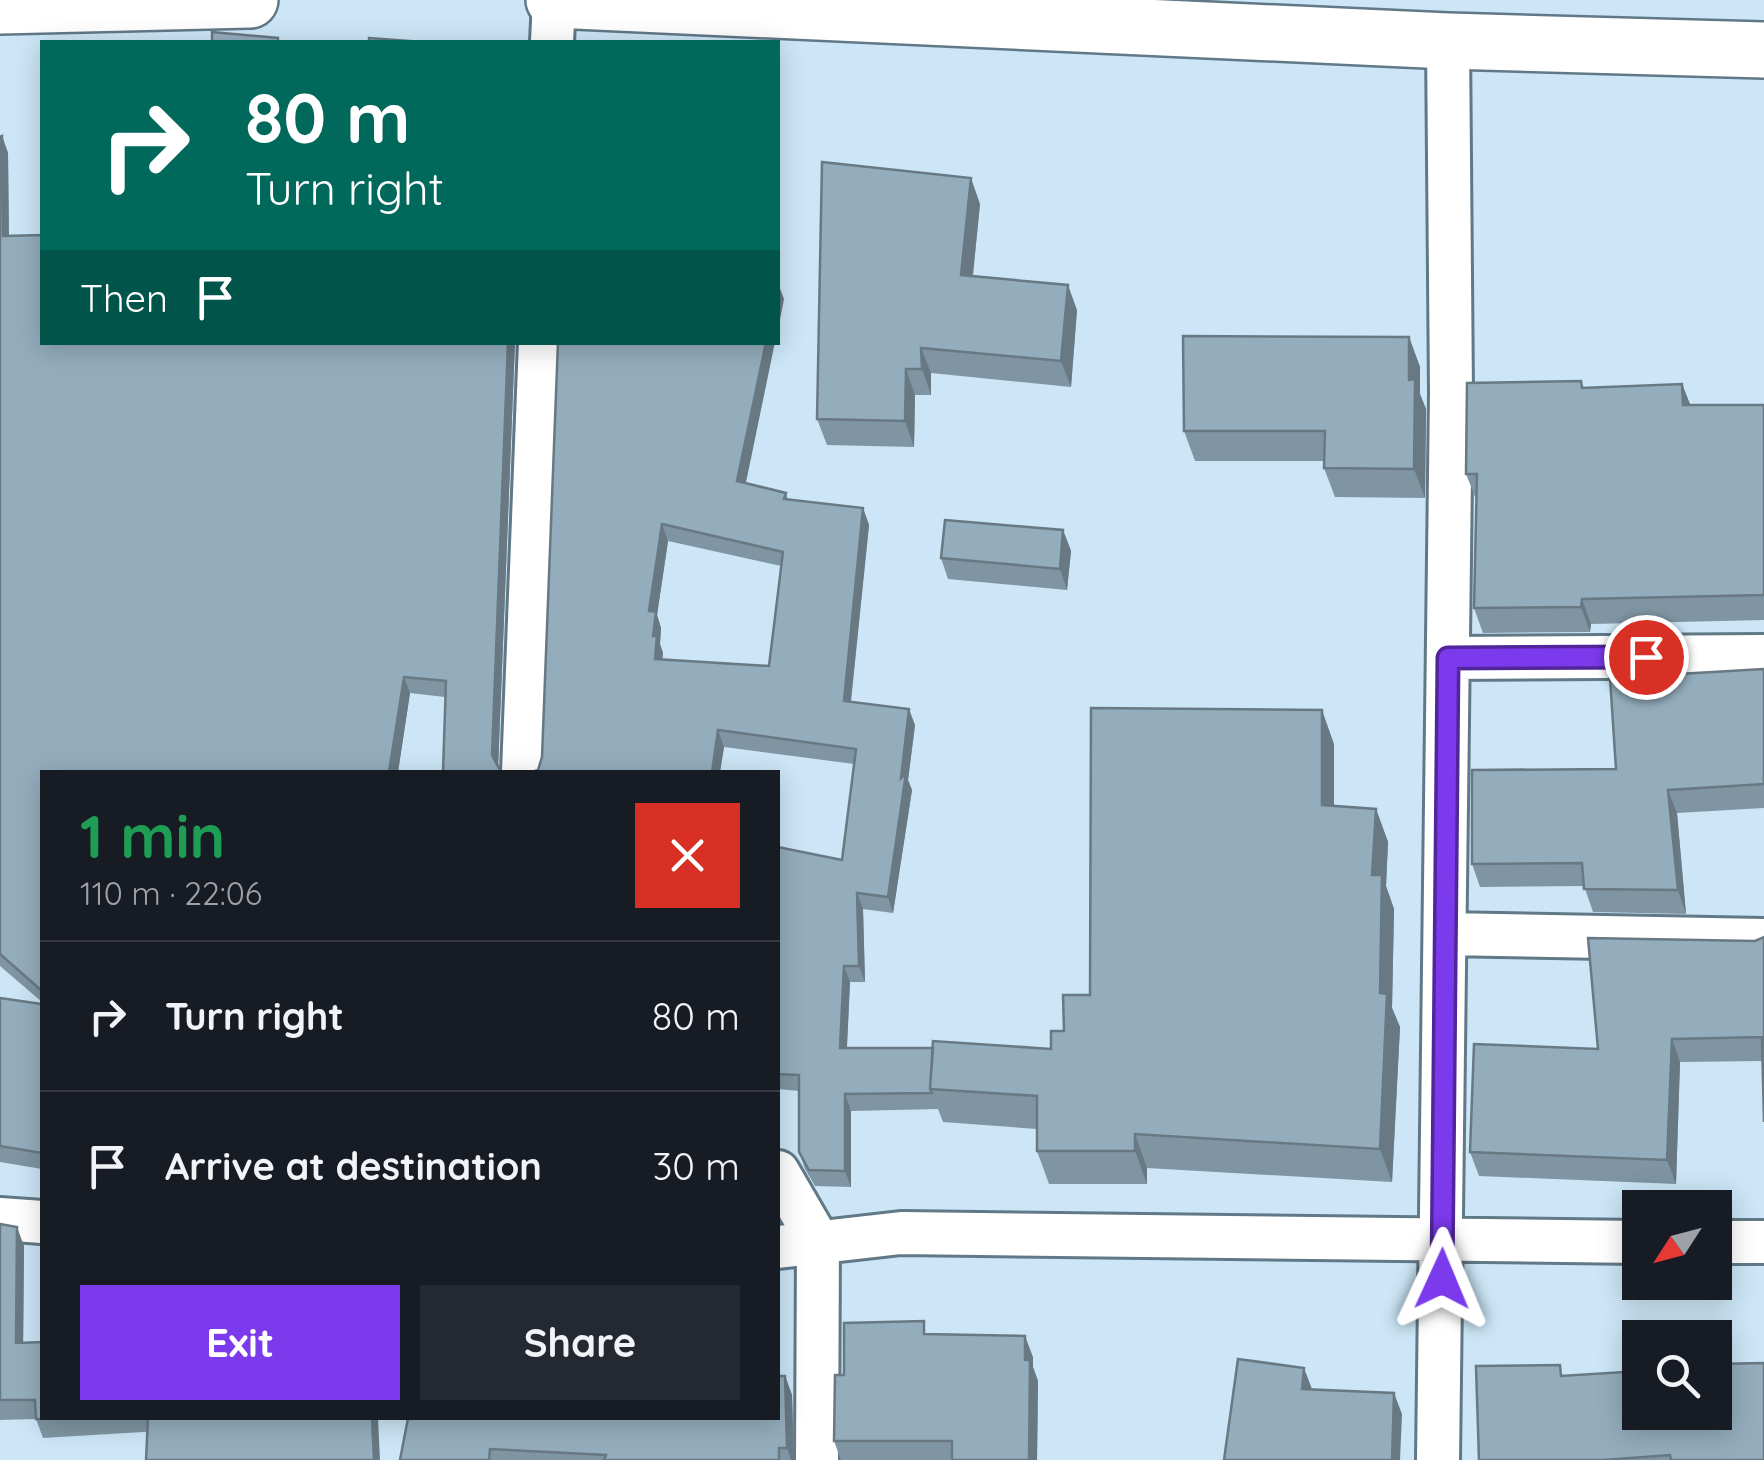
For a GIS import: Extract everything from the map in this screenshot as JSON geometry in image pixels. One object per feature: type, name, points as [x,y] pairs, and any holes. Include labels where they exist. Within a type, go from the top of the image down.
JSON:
[{"type":"main road","points":[[0,6],[250,0]]},
{"type":"main road","points":[[554,0],[974,10],[1448,41],[1764,50]]},
{"type":"street","points":[[552,40],[554,0]]},
{"type":"street","points":[[1438,1460],[1448,658],[1448,41]]},
{"type":"street","points":[[523,770],[540,345]]},
{"type":"street","points":[[1448,658],[1764,656]]},
{"type":"street","points":[[1445,934],[1764,940]]},
{"type":"street","points":[[780,1179],[798,1244],[817,1460]]},
{"type":"street","points":[[0,1219],[40,1222]]},
{"type":"street","points":[[798,1244],[902,1233],[1622,1242]]},
{"type":"street","points":[[1732,1242],[1764,1242]]},
{"type":"building","points":[[212,32],[278,38],[278,40],[212,40]]},
{"type":"building","points":[[0,137],[3,236],[40,235],[40,345],[508,345],[492,755],[500,770],[443,770],[446,681],[404,677],[389,770],[40,770],[40,989],[0,954]]},
{"type":"building","points":[[822,162],[971,178],[961,275],[1068,285],[1061,361],[921,348],[922,369],[906,369],[905,421],[817,419]]},
{"type":"building","points":[[1183,336],[1409,337],[1409,380],[1415,379],[1414,469],[1324,468],[1325,431],[1184,431]]},
{"type":"building","points":[[558,345],[765,345],[737,481],[786,493],[784,499],[863,508],[844,701],[909,709],[901,778],[906,773],[888,897],[857,893],[859,966],[844,966],[840,1048],[933,1048],[932,1093],[845,1094],[845,1171],[809,1170],[799,1152],[799,1075],[780,1074],[780,847],[842,860],[856,749],[718,730],[712,770],[538,770],[542,757]],"holes":[[[662,524],[783,552],[769,666],[655,659],[656,612],[649,611]]]},
{"type":"building","points":[[1581,381],[1582,388],[1682,384],[1683,405],[1764,405],[1764,595],[1582,599],[1581,607],[1474,608],[1477,474],[1466,474],[1467,383]]},
{"type":"building","points":[[945,520],[1063,530],[1060,569],[941,558]]},
{"type":"building","points":[[1764,669],[1764,784],[1668,790],[1678,890],[1584,889],[1582,863],[1472,864],[1472,770],[1616,769],[1610,678]]},
{"type":"building","points":[[1091,708],[1322,710],[1322,805],[1376,809],[1372,875],[1382,875],[1380,993],[1387,994],[1380,1149],[1135,1134],[1135,1151],[1037,1151],[1037,1096],[930,1089],[933,1041],[1051,1049],[1051,1031],[1064,1031],[1063,995],[1090,995]]},
{"type":"building","points":[[1764,937],[1764,1122],[1762,1037],[1672,1039],[1667,1160],[1470,1152],[1474,1044],[1598,1049],[1588,938],[1755,941]]},
{"type":"building","points":[[0,998],[40,1004],[40,1153],[0,1146]]},
{"type":"building","points":[[0,1224],[17,1227],[16,1343],[40,1342],[40,1419],[36,1419],[35,1400],[0,1400]]},
{"type":"building","points":[[924,1321],[924,1334],[1025,1336],[1025,1360],[1030,1360],[1029,1460],[952,1460],[952,1441],[834,1441],[835,1375],[844,1375],[844,1323]]},
{"type":"building","points":[[1238,1359],[1304,1368],[1302,1389],[1394,1393],[1392,1460],[1224,1460]]},
{"type":"building","points":[[1764,1363],[1764,1460],[1671,1460],[1670,1455],[1603,1460],[1479,1460],[1476,1366],[1560,1365],[1561,1376],[1622,1372],[1622,1430],[1732,1430],[1732,1364]]},
{"type":"building","points":[[780,1376],[785,1376],[787,1448],[779,1448],[779,1460],[604,1460],[606,1455],[490,1449],[489,1460],[400,1460],[408,1420],[780,1420]]},
{"type":"building","points":[[148,1420],[372,1420],[374,1460],[146,1460]]},
{"type":"route","points":[[1442,1279],[1448,658],[1646,657]]}]
